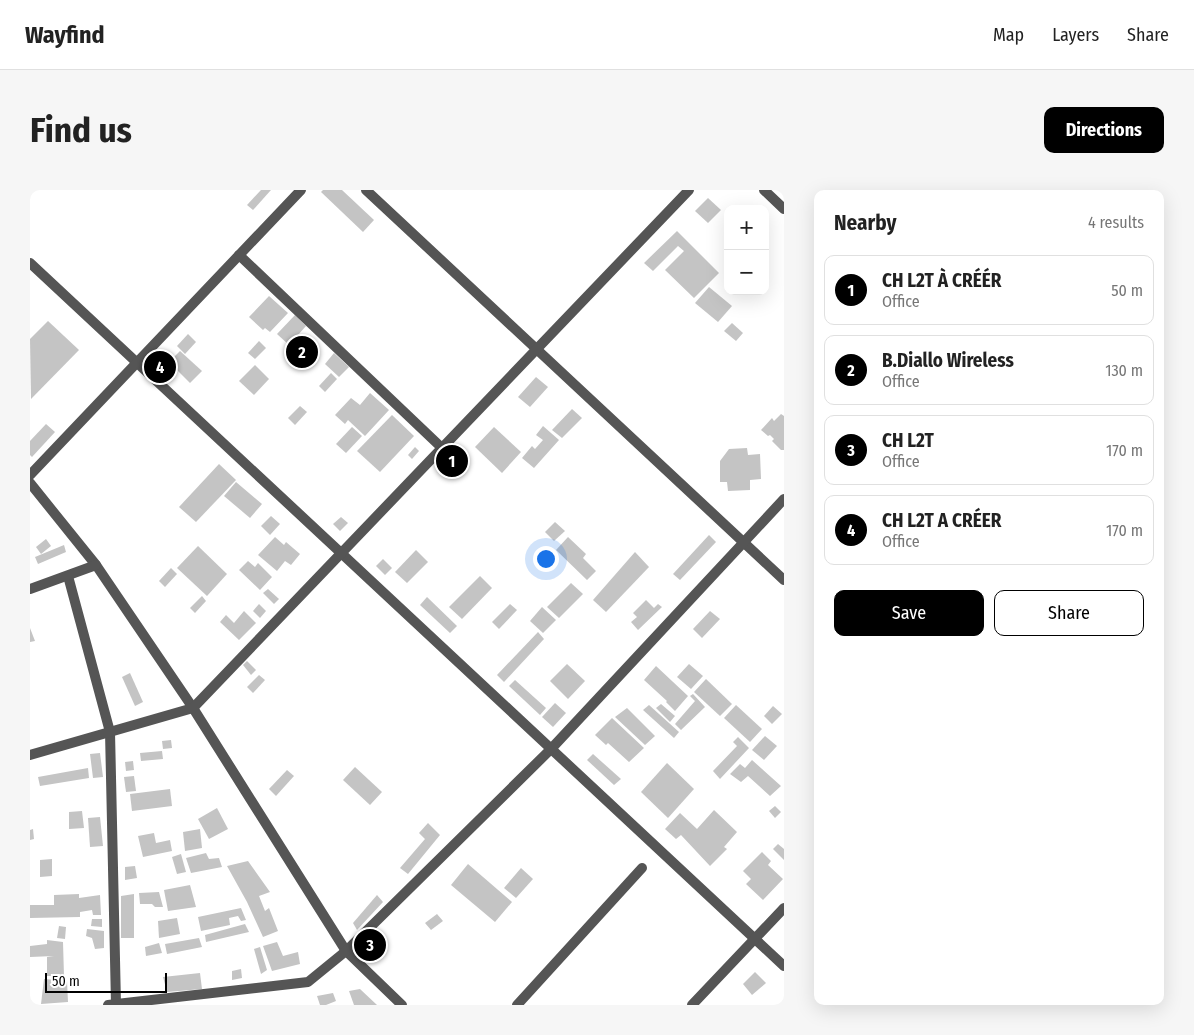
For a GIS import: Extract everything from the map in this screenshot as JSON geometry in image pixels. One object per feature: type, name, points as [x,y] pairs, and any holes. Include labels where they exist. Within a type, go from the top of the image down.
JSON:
[{"type":"street","points":[[30,474],[301,190]]},
{"type":"street","points":[[366,190],[784,580]]},
{"type":"street","points":[[30,755],[193,708],[689,190]]},
{"type":"street","points":[[764,190],[784,209]]},
{"type":"street","points":[[239,255],[442,448]]},
{"type":"street","points":[[30,263],[784,966]]},
{"type":"street","points":[[30,483],[96,565],[193,708],[346,951],[402,1005]]},
{"type":"street","points":[[68,576],[110,732],[112,1005],[308,982],[346,951],[551,749],[784,499]]},
{"type":"street","points":[[30,589],[96,565]]},
{"type":"street","points":[[517,1005],[642,868]]},
{"type":"street","points":[[692,1005],[784,908]]},
{"type":"building","points":[[261,190],[271,190],[253,210],[247,205]]},
{"type":"building","points":[[323,190],[342,190],[374,220],[363,232],[321,192]]},
{"type":"building","points":[[708,198],[721,210],[708,223],[695,211]]},
{"type":"building","points":[[677,231],[719,273],[694,298],[665,270],[684,251],[678,246],[653,271],[644,263]]},
{"type":"building","points":[[709,287],[732,306],[718,322],[695,303]]},
{"type":"building","points":[[269,296],[288,313],[270,332],[265,328],[263,330],[249,317]]},
{"type":"building","points":[[295,315],[306,326],[289,345],[277,334]]},
{"type":"building","points":[[48,321],[79,350],[31,399],[30,339]]},
{"type":"building","points":[[732,323],[743,333],[736,341],[724,331]]},
{"type":"building","points":[[188,334],[196,342],[185,354],[177,346]]},
{"type":"building","points":[[259,341],[266,348],[255,359],[248,353]]},
{"type":"building","points":[[180,351],[202,371],[190,383],[169,362]]},
{"type":"building","points":[[334,353],[349,367],[339,377],[325,364]]},
{"type":"building","points":[[255,365],[269,379],[254,395],[239,381]]},
{"type":"building","points":[[331,373],[337,379],[325,392],[319,386]]},
{"type":"building","points":[[536,377],[548,387],[530,407],[518,397]]},
{"type":"building","points":[[370,393],[389,410],[365,436],[348,420],[345,424],[335,415],[351,398],[360,405]]},
{"type":"building","points":[[300,406],[307,412],[295,425],[288,418]]},
{"type":"building","points":[[572,409],[582,418],[562,438],[552,430]]},
{"type":"building","points":[[781,414],[784,416],[784,450],[781,450],[772,441],[774,439],[770,435],[768,436],[761,430],[772,418],[774,421]]},
{"type":"building","points":[[392,415],[414,436],[380,472],[357,451]]},
{"type":"building","points":[[46,424],[55,432],[32,457],[30,455],[30,441]]},
{"type":"building","points":[[543,426],[559,440],[534,468],[522,458],[532,446],[535,449],[543,440],[536,435]]},
{"type":"building","points":[[352,427],[362,436],[346,453],[336,444]]},
{"type":"building","points":[[494,427],[521,452],[502,473],[475,447]]},
{"type":"building","points":[[415,447],[419,451],[412,459],[408,455]]},
{"type":"building","points":[[747,448],[748,455],[760,454],[761,479],[750,480],[750,490],[728,491],[727,482],[720,482],[720,461],[729,449]]},
{"type":"building","points":[[219,464],[236,480],[196,522],[179,507]]},
{"type":"building","points":[[236,482],[262,504],[250,518],[224,496]]},
{"type":"building","points":[[271,516],[280,524],[270,535],[261,526]]},
{"type":"building","points":[[341,517],[348,523],[340,531],[333,524]]},
{"type":"building","points":[[555,522],[565,531],[554,541],[545,532]]},
{"type":"building","points":[[709,535],[716,542],[680,580],[673,574]]},
{"type":"building","points":[[275,537],[284,545],[286,542],[300,554],[291,565],[285,561],[277,571],[258,555]]},
{"type":"building","points":[[568,537],[586,554],[583,558],[596,571],[587,580],[556,550]]},
{"type":"building","points":[[46,539],[51,546],[41,554],[36,547]]},
{"type":"building","points":[[64,545],[66,552],[38,564],[35,557]]},
{"type":"building","points":[[198,546],[227,574],[207,596],[177,568]]},
{"type":"building","points":[[416,550],[428,562],[407,583],[395,572]]},
{"type":"building","points":[[635,552],[649,567],[606,612],[593,600]]},
{"type":"building","points":[[383,559],[392,568],[385,575],[376,566]]},
{"type":"building","points":[[248,561],[255,567],[258,563],[272,577],[260,590],[239,570]]},
{"type":"building","points":[[171,568],[177,574],[165,587],[159,581]]},
{"type":"building","points":[[480,576],[492,588],[462,619],[449,607]]},
{"type":"building","points":[[571,583],[583,594],[559,618],[547,607]]},
{"type":"building","points":[[268,589],[279,599],[274,604],[263,593]]},
{"type":"building","points":[[202,596],[206,601],[195,613],[190,608]]},
{"type":"building","points":[[427,597],[457,626],[450,633],[420,605]]},
{"type":"building","points":[[646,600],[654,608],[658,604],[662,607],[638,630],[631,622],[637,617],[633,613]]},
{"type":"building","points":[[259,604],[266,611],[260,618],[253,611]]},
{"type":"building","points":[[510,604],[517,610],[499,629],[492,622]]},
{"type":"building","points":[[542,607],[556,620],[543,633],[530,621]]},
{"type":"building","points":[[244,611],[256,623],[239,640],[220,622],[226,615],[234,623]]},
{"type":"building","points":[[710,611],[720,619],[702,638],[693,629]]},
{"type":"building","points":[[30,628],[35,641],[30,642]]},
{"type":"building","points":[[538,632],[544,639],[504,682],[497,675]]},
{"type":"building","points":[[247,661],[256,670],[251,675],[243,665]]},
{"type":"building","points":[[567,664],[585,681],[568,699],[550,681]]},
{"type":"building","points":[[689,664],[703,676],[691,689],[677,677]]},
{"type":"building","points":[[656,666],[688,696],[675,711],[644,680]]},
{"type":"building","points":[[130,673],[143,702],[135,706],[122,677]]},
{"type":"building","points":[[259,675],[265,680],[253,693],[247,687]]},
{"type":"building","points":[[706,679],[732,704],[720,716],[694,692]]},
{"type":"building","points":[[515,680],[546,708],[540,715],[509,686]]},
{"type":"building","points":[[693,694],[705,707],[681,730],[675,724],[695,701],[690,696]]},
{"type":"building","points":[[555,703],[566,713],[553,727],[542,717]]},
{"type":"building","points":[[661,704],[675,716],[670,722],[656,708]]},
{"type":"building","points":[[649,705],[679,732],[674,738],[643,710]]},
{"type":"building","points":[[736,705],[762,729],[750,742],[724,718]]},
{"type":"building","points":[[773,706],[782,714],[772,724],[764,716]]},
{"type":"building","points":[[627,708],[655,736],[645,745],[615,717]]},
{"type":"building","points":[[612,718],[644,748],[629,762],[608,743],[606,745],[595,735]]},
{"type":"building","points":[[765,736],[777,746],[764,760],[752,750]]},
{"type":"building","points":[[738,737],[749,748],[720,779],[713,771],[737,746],[733,742]]},
{"type":"building","points":[[171,740],[172,748],[163,749],[162,741]]},
{"type":"building","points":[[162,751],[163,759],[141,761],[140,753]]},
{"type":"building","points":[[100,753],[103,777],[93,778],[90,754]]},
{"type":"building","points":[[593,754],[621,779],[614,785],[587,760]]},
{"type":"building","points":[[752,760],[781,786],[770,796],[748,776],[741,782],[730,774],[740,764],[745,768]]},
{"type":"building","points":[[133,761],[134,770],[126,771],[125,762]]},
{"type":"building","points":[[667,763],[694,789],[668,818],[641,792]]},
{"type":"building","points":[[355,767],[382,792],[370,805],[343,780]]},
{"type":"building","points":[[88,768],[89,778],[40,786],[38,777]]},
{"type":"building","points":[[287,770],[294,776],[276,796],[269,789]]},
{"type":"building","points":[[134,776],[136,791],[126,792],[124,777]]},
{"type":"building","points":[[170,789],[172,806],[132,811],[130,794]]},
{"type":"building","points":[[775,806],[781,812],[775,818],[769,811]]},
{"type":"building","points":[[217,808],[228,829],[209,839],[198,819]]},
{"type":"building","points":[[714,810],[737,832],[724,847],[727,849],[710,866],[681,835],[676,839],[665,829],[680,813],[697,829]]},
{"type":"building","points":[[82,811],[84,828],[69,829],[69,812]]},
{"type":"building","points":[[100,817],[103,846],[90,847],[88,818]]},
{"type":"building","points":[[428,823],[440,835],[408,874],[400,868],[425,839],[419,833]]},
{"type":"building","points":[[33,829],[34,839],[30,840],[30,830]]},
{"type":"building","points":[[200,829],[202,848],[185,851],[183,832]]},
{"type":"building","points":[[154,833],[156,843],[170,840],[172,851],[143,857],[138,836]]},
{"type":"building","points":[[778,844],[784,849],[784,860],[773,849]]},
{"type":"building","points":[[762,852],[771,861],[768,865],[783,879],[763,900],[746,884],[751,879],[743,871]]},
{"type":"building","points":[[206,853],[209,859],[219,858],[222,867],[191,873],[186,858]]},
{"type":"building","points":[[181,854],[186,872],[177,874],[172,857]]},
{"type":"building","points":[[52,859],[52,876],[40,877],[40,860]]},
{"type":"building","points":[[248,861],[270,892],[259,896],[265,911],[269,908],[278,931],[263,937],[247,902],[227,866]]},
{"type":"building","points":[[468,864],[512,902],[495,922],[451,885]]},
{"type":"building","points":[[135,866],[137,878],[125,880],[125,867]]},
{"type":"building","points":[[521,868],[533,879],[516,898],[504,888]]},
{"type":"building","points":[[190,885],[196,907],[168,911],[164,890]]},
{"type":"building","points":[[159,892],[163,907],[155,907],[152,904],[140,904],[139,893]]},
{"type":"building","points":[[79,894],[79,898],[100,895],[101,915],[93,915],[92,910],[80,912],[80,917],[30,918],[30,905],[54,905],[54,895]]},
{"type":"building","points":[[134,894],[134,938],[121,938],[121,896]]},
{"type":"building","points":[[377,895],[383,902],[357,930],[353,923]]},
{"type":"building","points":[[241,908],[246,920],[241,921],[238,916],[229,918],[230,925],[201,931],[198,917]]},
{"type":"building","points":[[437,914],[443,921],[431,930],[425,923]]},
{"type":"building","points":[[177,918],[180,934],[159,938],[158,921]]},
{"type":"building","points":[[92,919],[102,919],[102,927],[91,926]]},
{"type":"building","points":[[245,924],[249,932],[206,942],[205,935]]},
{"type":"building","points":[[59,926],[66,927],[65,939],[57,938]]},
{"type":"building","points":[[87,929],[104,931],[104,948],[95,949],[92,938],[86,936]]},
{"type":"building","points":[[199,938],[202,947],[167,954],[165,944]]},
{"type":"building","points":[[47,940],[63,942],[64,976],[47,976],[47,957],[54,956],[30,957],[30,946],[47,944]]},
{"type":"building","points":[[277,942],[283,956],[298,952],[300,964],[272,971],[263,946]]},
{"type":"building","points":[[159,943],[162,953],[146,956],[145,947]]},
{"type":"building","points":[[260,947],[267,970],[261,974],[254,949]]},
{"type":"building","points":[[241,969],[242,978],[232,980],[232,971]]},
{"type":"building","points":[[755,972],[766,983],[752,995],[743,984]]},
{"type":"building","points":[[200,973],[202,989],[167,992],[163,977]]},
{"type":"building","points":[[44,979],[67,981],[68,1002],[41,1004]]},
{"type":"building","points":[[360,989],[377,1005],[354,1005],[349,991]]},
{"type":"building","points":[[333,993],[336,1001],[320,1005],[317,996]]},
{"type":"place","name":"B.Diallo Wireless","points":[[302,352]]},
{"type":"place","name":"CH L2T A CRÉER","points":[[160,367]]},
{"type":"place","name":"CH L2T À CRÉÉR","points":[[452,461]]},
{"type":"place","name":"CH L2T","points":[[370,945]]}]
